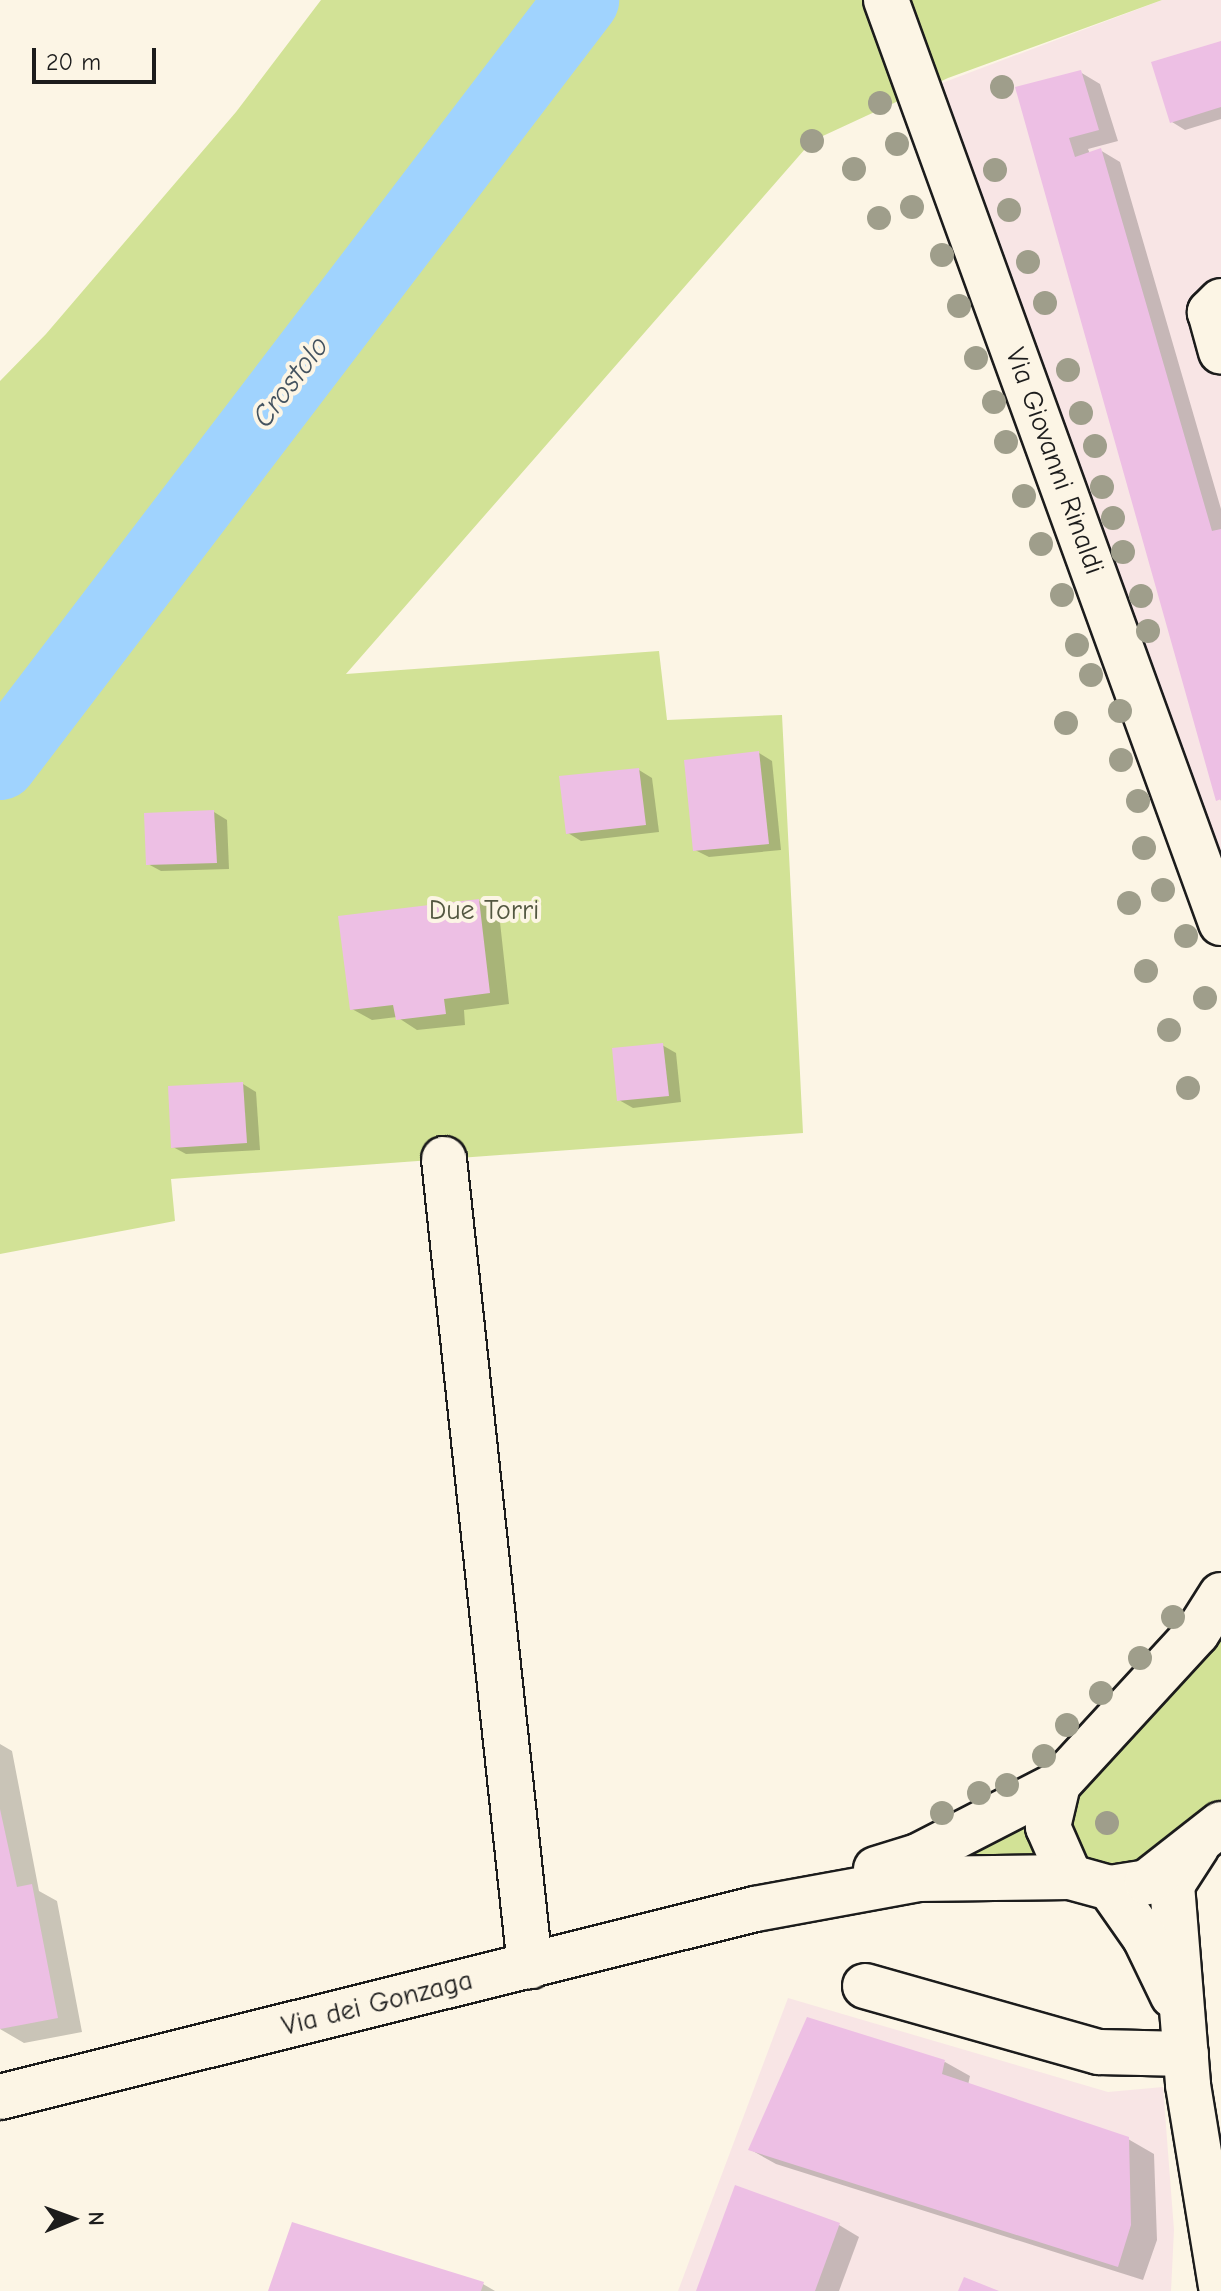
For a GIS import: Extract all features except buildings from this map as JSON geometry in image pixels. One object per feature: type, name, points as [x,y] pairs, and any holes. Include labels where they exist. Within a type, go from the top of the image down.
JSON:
[{"type":"street","name":"Via Giovanni Rinaldi","points":[[886,0],[1221,923]]},
{"type":"street","points":[[1221,301],[1210,312],[1221,352]]},
{"type":"street","points":[[444,1159],[530,1966]]},
{"type":"street","name":"Via dei Gonzaga","points":[[755,1909],[918,1856],[1058,1784],[1197,1633],[1221,1595]]},
{"type":"street","name":"Via dei Gonzaga","points":[[1058,1784],[1048,1827],[1090,1883]]},
{"type":"street","points":[[1209,1835],[1172,1885],[1185,2037],[1221,2286]]},
{"type":"street","name":"Via dei Gonzaga","points":[[0,2097],[755,1909],[918,1879],[1147,1882],[1209,1835]]},
{"type":"street","points":[[1090,1883],[1145,1938],[1185,2037]]},
{"type":"street","points":[[865,1986],[1099,2052],[1185,2037]]},
{"type":"shaded area","points":[[1162,0],[1221,0],[1221,923],[921,91]]},
{"type":"shaded area","points":[[788,1998],[1108,2092],[1163,2087],[1174,2230],[1171,2291],[678,2291]]},
{"type":"green space","name":"Due Torri","points":[[321,0],[1162,0],[948,78],[812,141],[346,674],[659,651],[667,720],[782,715],[803,1133],[171,1179],[175,1221],[0,1254],[0,381],[46,334],[236,112]]},
{"type":"green space","points":[[1221,1595],[1221,1836],[1147,1882],[918,1856],[1058,1784]]},
{"type":"waterway","name":"Crostolo","points":[[0,763],[582,0]]}]
